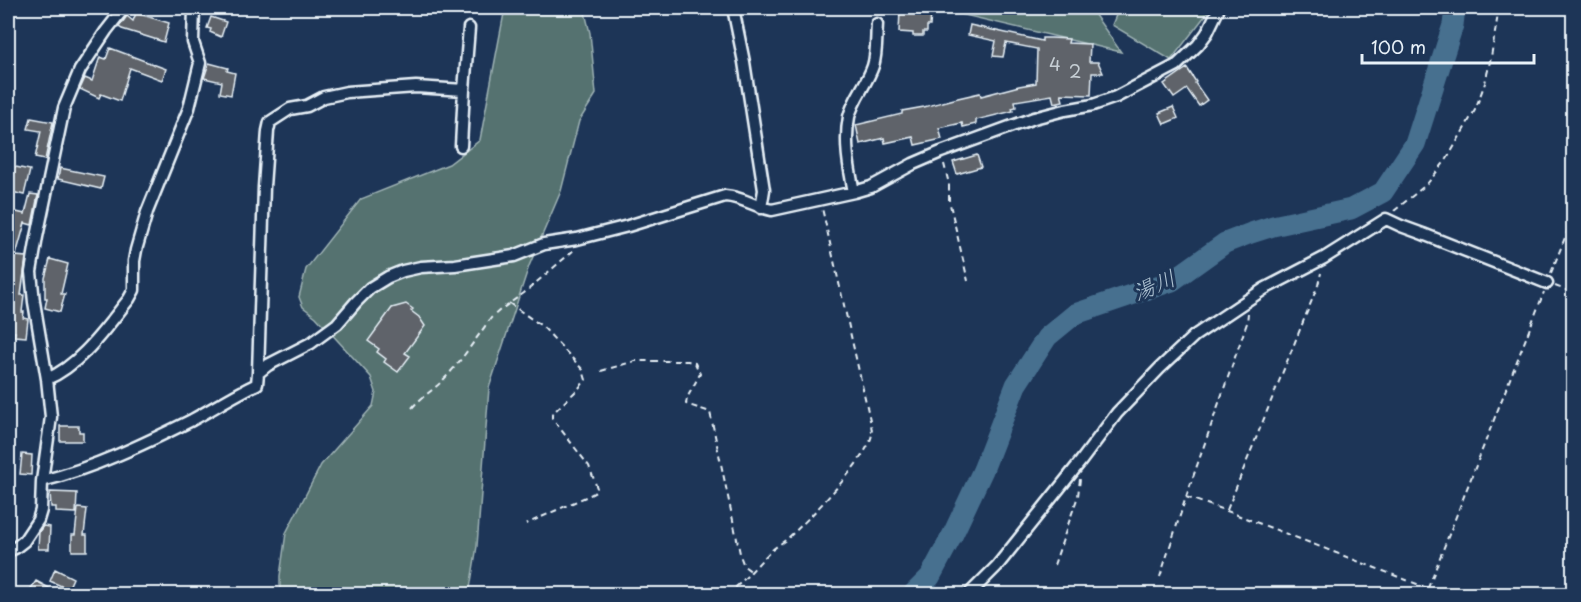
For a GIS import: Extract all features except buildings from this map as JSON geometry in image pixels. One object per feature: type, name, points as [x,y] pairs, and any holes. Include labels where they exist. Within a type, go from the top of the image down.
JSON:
[{"type":"street","points":[[8,551],[24,541],[41,510],[42,481],[51,417],[31,272],[64,108],[80,70],[124,8]]},
{"type":"street","points":[[47,379],[64,370],[90,346],[134,290],[135,250],[147,212],[189,108],[200,63],[193,42],[194,8]]},
{"type":"street","points":[[733,8],[764,190],[761,208]]},
{"type":"street","points":[[258,373],[268,365],[311,343],[337,324],[370,288],[403,271],[514,256],[544,244],[577,239],[628,226],[725,196],[737,197],[761,208],[772,210],[854,192],[871,187],[941,152],[1034,118],[1093,105],[1116,97],[1178,65],[1207,33],[1219,8]]},
{"type":"street","points":[[854,192],[847,133],[851,111],[874,63],[877,24]]},
{"type":"street","points":[[461,146],[469,28]]},
{"type":"street","points":[[42,481],[64,476],[118,455],[257,384],[264,187],[270,122],[290,109],[307,106],[324,97],[347,92],[416,87],[464,90]]},
{"type":"street","points":[[969,594],[997,566],[1118,413],[1194,336],[1264,289],[1324,258],[1386,219],[1547,283]]},
{"type":"path","points":[[1386,219],[1428,184],[1447,159],[1475,110],[1485,83],[1499,8]]},
{"type":"path","points":[[941,152],[949,184],[949,200],[968,281]]},
{"type":"path","points":[[727,594],[739,586],[769,553],[811,516],[851,471],[872,435],[868,408],[820,200]]},
{"type":"path","points":[[1428,588],[1574,214]]},
{"type":"path","points":[[412,408],[446,378],[491,318],[573,252],[577,239]]},
{"type":"path","points":[[1227,511],[1317,285],[1324,258]]},
{"type":"path","points":[[1547,283],[1574,293]]},
{"type":"path","points":[[1160,577],[1247,323],[1248,312],[1244,302]]},
{"type":"path","points":[[509,303],[543,327],[586,376],[586,380],[552,414],[552,418],[589,466],[597,488],[596,492],[526,524]]},
{"type":"path","points":[[601,371],[635,361],[695,363],[700,374],[686,404],[710,412],[741,558],[744,566],[752,572]]},
{"type":"path","points":[[1054,565],[1078,496],[1081,461]]},
{"type":"path","points":[[1186,497],[1443,594]]},
{"type":"green space","points":[[505,8],[584,8],[590,33],[596,94],[579,121],[561,191],[529,266],[489,388],[477,546],[470,588],[462,594],[280,594],[286,533],[321,465],[373,406],[376,392],[371,377],[316,317],[303,307],[299,297],[306,269],[361,199],[449,164],[480,140]]},
{"type":"green space","points":[[935,8],[1090,8],[1121,52]]},
{"type":"green space","points":[[1119,8],[1210,8],[1171,60],[1112,25]]},
{"type":"waterway","name":"湯川","points":[[913,594],[930,577],[953,534],[983,470],[1016,385],[1047,337],[1075,314],[1172,281],[1225,243],[1273,226],[1351,209],[1383,192],[1415,144],[1453,25],[1455,8]]}]
